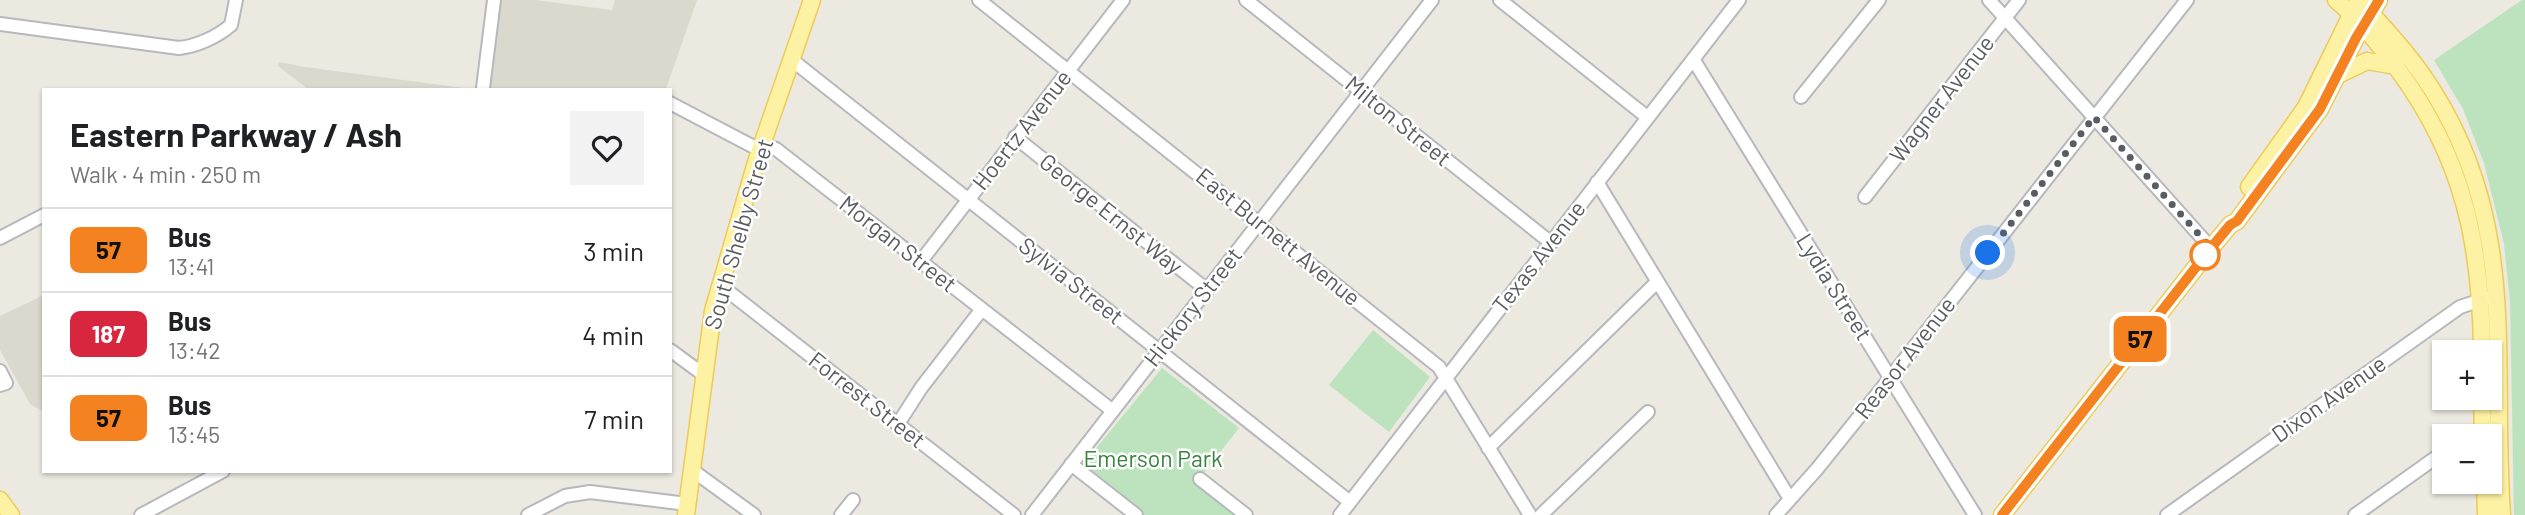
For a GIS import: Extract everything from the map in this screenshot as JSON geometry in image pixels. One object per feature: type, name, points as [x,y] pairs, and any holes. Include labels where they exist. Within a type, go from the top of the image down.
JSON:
[{"type":"main road","name":"South Shelby Street","points":[[687,509],[713,311],[762,145],[812,0]]},
{"type":"main road","points":[[2336,0],[2364,9],[2400,45],[2433,90],[2477,182],[2489,231],[2489,298],[2500,424]]},
{"type":"main road","points":[[2364,9],[2396,66],[2429,115],[2458,179],[2489,298],[2484,340]]},
{"type":"main road","points":[[2002,515],[2211,248],[2230,225],[2237,221],[2314,119],[2338,75],[2364,9]]},
{"type":"main road","points":[[2230,225],[2230,216],[2318,87],[2364,9]]},
{"type":"main road","points":[[2338,75],[2367,61],[2396,66]]},
{"type":"main road","points":[[2485,494],[2486,515]]},
{"type":"main road","points":[[2502,494],[2502,515]]},
{"type":"main road","points":[[0,499],[12,515]]},
{"type":"street","points":[[0,23],[179,48],[194,45],[231,25],[236,0]]},
{"type":"street","points":[[484,88],[494,0]]},
{"type":"street","name":"East Burnett Avenue","points":[[979,0],[1439,367],[1530,515]]},
{"type":"street","name":"Hoertz Avenue","points":[[921,261],[1123,0]]},
{"type":"street","name":"Milton Street","points":[[1246,0],[1550,242]]},
{"type":"street","name":"Hickory Street","points":[[1032,515],[1432,0]]},
{"type":"street","points":[[1500,0],[1647,117]]},
{"type":"street","name":"Texas Avenue","points":[[1340,515],[1739,0]]},
{"type":"street","points":[[1801,97],[1879,0]]},
{"type":"street","points":[[1989,0],[2211,248]]},
{"type":"street","name":"Wagner Avenue","points":[[1865,197],[2019,0]]},
{"type":"street","name":"Reasor Avenue","points":[[1776,515],[1890,377],[2188,0]]},
{"type":"street","name":"Lydia Street","points":[[1693,59],[1975,515]]},
{"type":"street","name":"Sylvia Street","points":[[792,60],[1350,502]]},
{"type":"street","name":"Morgan Street","points":[[672,104],[754,147],[762,145],[776,149],[1113,411]]},
{"type":"street","name":"George Ernst Way","points":[[1015,137],[1207,290]]},
{"type":"street","points":[[1597,182],[1790,499]]},
{"type":"street","points":[[0,238],[42,216]]},
{"type":"street","points":[[1489,448],[1657,282]]},
{"type":"street","name":"Forrest Street","points":[[720,285],[1014,515]]},
{"type":"street","name":"Dixon Avenue","points":[[2167,515],[2460,307],[2489,298]]},
{"type":"street","points":[[898,424],[920,388],[982,309]]},
{"type":"street","points":[[672,351],[704,375]]},
{"type":"street","points":[[1541,515],[1648,412]]},
{"type":"street","points":[[2355,515],[2432,460]]},
{"type":"street","points":[[1072,464],[1136,515]]},
{"type":"street","points":[[692,470],[754,515]]},
{"type":"street","points":[[141,515],[219,473]]},
{"type":"street","points":[[1200,478],[1246,515]]},
{"type":"street","points":[[528,515],[565,496],[590,492],[687,509]]},
{"type":"street","points":[[841,515],[853,500]]},
{"type":"shaded area","points":[[499,0],[535,0],[612,10],[615,0],[697,0],[666,88],[484,88]]},
{"type":"shaded area","points":[[279,62],[463,88],[307,88],[278,66]]},
{"type":"shaded area","points":[[42,296],[42,411],[30,404],[0,350],[0,316]]},
{"type":"green space","points":[[2525,0],[2525,515],[2514,515],[2510,301],[2504,244],[2484,163],[2463,109],[2434,60]]},
{"type":"green space","points":[[1373,330],[1430,377],[1389,432],[1329,385]]},
{"type":"green space","name":"Emerson Park","points":[[1162,368],[1239,428],[1196,483],[1240,515],[1139,515],[1080,468]]},
{"type":"bus line","name":"57","points":[[2002,515],[2211,248],[2230,225],[2237,221],[2314,119],[2379,0]]},
{"type":"route","points":[[1988,253],[2094,117],[2211,248],[2205,255]]}]
